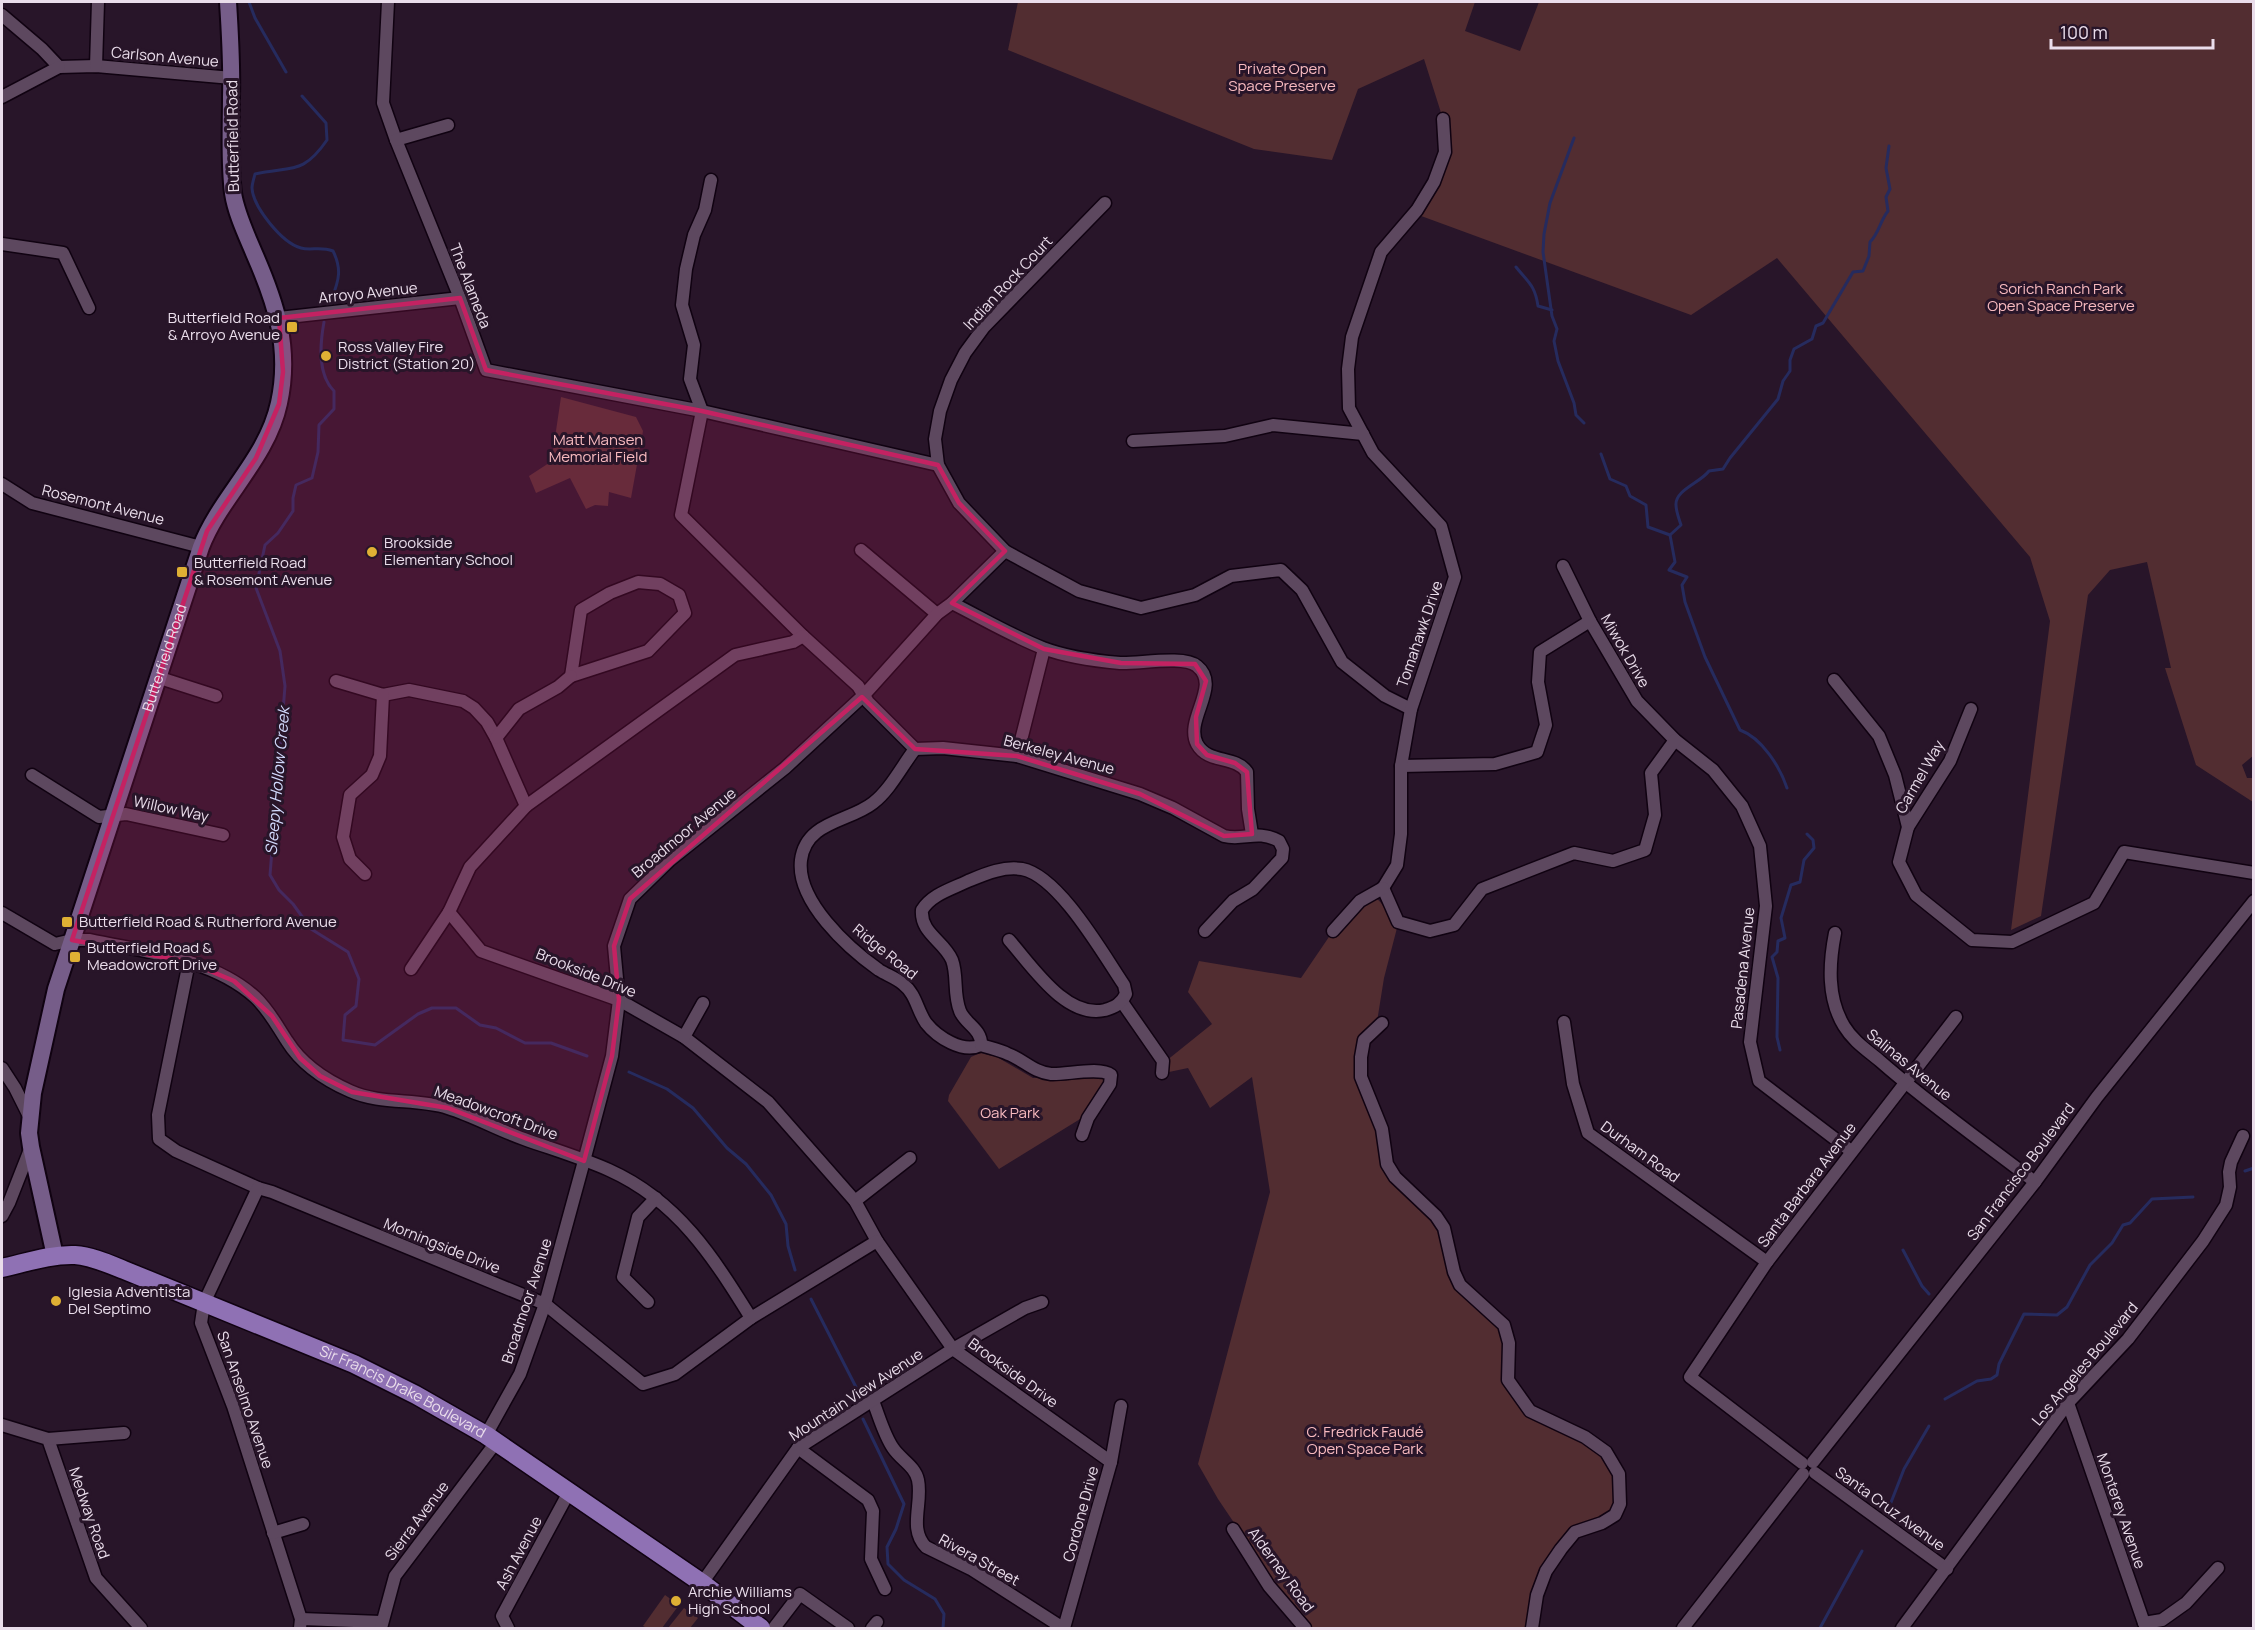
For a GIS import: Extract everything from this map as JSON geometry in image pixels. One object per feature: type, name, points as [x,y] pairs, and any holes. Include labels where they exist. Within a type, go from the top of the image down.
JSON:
[{"type":"main road","name":"Sir Francis Drake Boulevard","points":[[2,1268],[55,1256],[77,1255],[98,1260],[354,1364],[416,1395],[492,1438],[702,1583],[761,1629]]},
{"type":"street","points":[[96,66],[98,2]]},
{"type":"street","name":"Butterfield Road","points":[[55,1256],[31,1147],[30,1118],[33,1093],[56,989],[112,815],[160,678],[201,546],[207,531],[256,458],[279,404],[284,372],[279,318],[233,196],[228,2]]},
{"type":"street","name":"The Alameda","points":[[388,2],[383,103],[486,370],[702,411],[938,465]]},
{"type":"street","points":[[2,15],[42,49],[59,67],[2,97]]},
{"type":"street","name":"Carlson Avenue","points":[[59,67],[96,66],[231,78]]},
{"type":"street","name":"Tomahawk Drive","points":[[1383,888],[1397,865],[1401,834],[1401,766],[1411,709],[1455,577],[1441,526],[1373,453],[1348,408],[1348,369],[1352,337],[1381,252],[1417,210],[1434,182],[1445,152],[1443,119]]},
{"type":"street","points":[[396,140],[448,125]]},
{"type":"street","points":[[711,180],[705,210],[694,235],[686,269],[682,305],[694,345],[690,379],[702,411],[681,515],[803,636],[858,686],[868,702],[915,749]]},
{"type":"street","name":"Indian Rock Court","points":[[938,465],[935,439],[940,411],[951,380],[965,353],[984,327],[1106,202]]},
{"type":"street","points":[[2,244],[63,253],[89,308]]},
{"type":"street","name":"Arroyo Avenue","points":[[279,318],[460,298]]},
{"type":"street","points":[[1133,441],[1225,436],[1273,425],[1363,434]]},
{"type":"street","points":[[938,465],[959,503],[1005,551],[1079,591],[1142,608],[1195,595],[1232,576],[1281,570],[1302,590],[1342,662],[1385,696],[1411,709]]},
{"type":"street","name":"Rosemont Avenue","points":[[2,484],[32,503],[201,546]]},
{"type":"street","points":[[861,550],[937,614]]},
{"type":"street","name":"Broadmoor Avenue","points":[[492,1438],[520,1374],[545,1304],[612,1056],[619,1000],[614,946],[630,899],[670,860],[785,768],[864,695],[937,614],[952,603],[1005,551]]},
{"type":"street","name":"Miwok Drive","points":[[1563,566],[1590,621],[1637,701],[1675,740]]},
{"type":"street","points":[[496,738],[519,709],[558,687],[571,676],[648,651],[685,613],[680,594],[660,584],[638,582],[610,592],[581,610],[571,676]]},
{"type":"street","points":[[952,603],[1044,649],[1121,663],[1181,662],[1195,664],[1206,681],[1194,729],[1197,744],[1207,755],[1244,767],[1247,772],[1248,809],[1252,834]]},
{"type":"street","points":[[1401,766],[1496,764],[1537,752],[1546,725],[1538,682],[1540,652],[1590,621]]},
{"type":"street","points":[[411,969],[449,912],[470,867],[526,806],[735,656],[793,642],[803,636]]},
{"type":"street","points":[[1017,756],[1044,649]]},
{"type":"street","points":[[160,678],[216,696]]},
{"type":"street","points":[[1834,680],[1879,736],[1895,775],[1908,827],[1899,862],[1916,895],[1972,940],[2012,942],[2094,903],[2124,852],[2253,873]]},
{"type":"street","points":[[336,681],[383,695],[409,690],[463,701],[474,708],[487,722],[496,738],[526,806]]},
{"type":"street","points":[[365,874],[350,859],[343,837],[350,795],[372,775],[380,756],[383,695]]},
{"type":"street","name":"Carmel Way","points":[[1908,827],[1950,761],[1971,709]]},
{"type":"street","points":[[1333,931],[1360,901],[1383,888],[1398,922],[1430,932],[1454,925],[1482,889],[1574,853],[1613,861],[1645,850],[1655,815],[1651,773],[1675,740]]},
{"type":"street","name":"Pasadena Avenue","points":[[1675,740],[1713,770],[1728,788],[1742,806],[1760,846],[1766,906],[1750,1042],[1759,1081],[1851,1151]]},
{"type":"street","name":"Berkeley Avenue","points":[[915,749],[943,748],[1017,756],[1140,794],[1173,808],[1224,836],[1234,838],[1252,834],[1279,841],[1283,849],[1282,858],[1253,889],[1233,901],[1205,931]]},
{"type":"street","name":"Ridge Road","points":[[915,749],[879,798],[871,805],[826,825],[816,832],[804,850],[801,876],[804,886],[816,911],[857,953],[880,971],[903,984],[911,992],[925,1022],[936,1033],[967,1048],[981,1045],[1009,1054],[1030,1068],[1047,1074],[1098,1070],[1108,1072],[1111,1075],[1110,1084],[1088,1118],[1082,1135]]},
{"type":"street","name":"Willow Way","points":[[32,776],[99,817],[126,814],[223,835]]},
{"type":"street","points":[[981,1045],[979,1033],[960,1012],[955,994],[951,958],[927,931],[921,918],[922,910],[937,895],[997,870],[1021,869],[1033,873],[1060,894],[1124,985],[1126,994],[1122,1002],[1115,1006],[1098,1011],[1084,1011],[1058,995],[1009,940]]},
{"type":"street","name":"San Francisco Boulevard","points":[[1683,1629],[2035,1182],[2097,1097],[2253,901]]},
{"type":"street","name":"Brookside Drive","points":[[449,912],[481,951],[619,1000],[684,1037],[768,1102],[855,1201],[877,1241],[953,1349],[1111,1462]]},
{"type":"street","name":"Meadowcroft Drive","points":[[2,913],[55,944],[72,940],[90,940],[212,969],[234,981],[256,998],[272,1016],[300,1058],[320,1076],[344,1088],[384,1100],[418,1102],[448,1108],[609,1170],[656,1198],[681,1220],[704,1245],[751,1318]]},
{"type":"street","name":"Salinas Avenue","points":[[1835,933],[1831,954],[1831,985],[1834,1005],[1843,1025],[1853,1039],[1904,1083],[2035,1182]]},
{"type":"street","name":"Morningside Drive","points":[[189,962],[158,1115],[159,1139],[176,1152],[258,1188],[545,1304],[643,1384],[675,1374],[751,1318],[877,1241]]},
{"type":"street","points":[[1122,1002],[1163,1061],[1162,1073]]},
{"type":"street","points":[[684,1037],[703,1003]]},
{"type":"street","name":"Santa Barbara Avenue","points":[[1690,1377],[1767,1262],[1956,1017]]},
{"type":"street","name":"Durham Road","points":[[1564,1022],[1573,1084],[1588,1133],[1767,1262]]},
{"type":"street","points":[[1382,1023],[1364,1040],[1361,1077],[1382,1129],[1387,1164],[1395,1177],[1436,1216],[1444,1228],[1454,1272],[1461,1285],[1504,1325],[1509,1342],[1508,1380],[1530,1411],[1585,1437],[1606,1452],[1619,1474],[1620,1504],[1615,1515],[1602,1523],[1575,1532],[1561,1549],[1546,1571],[1540,1587],[1532,1629]]},
{"type":"street","points":[[2,1068],[30,1118]]},
{"type":"street","name":"Los Angeles Boulevard","points":[[1902,1629],[2068,1403],[2128,1339],[2204,1241],[2226,1204],[2230,1187],[2231,1162],[2243,1136]]},
{"type":"street","points":[[2,1216],[31,1147]]},
{"type":"street","points":[[855,1201],[910,1158]]},
{"type":"street","name":"San Anselmo Avenue","points":[[258,1188],[204,1303],[201,1323],[233,1406],[300,1624]]},
{"type":"street","points":[[648,1302],[623,1277],[638,1217],[656,1198]]},
{"type":"street","name":"Mountain View Avenue","points":[[702,1583],[798,1448],[953,1349],[1024,1308],[1042,1302]]},
{"type":"street","name":"Santa Cruz Avenue","points":[[1690,1377],[1808,1468],[1947,1569]]},
{"type":"street","name":"Rivera Street","points":[[873,1401],[891,1446],[916,1473],[919,1485],[917,1529],[921,1542],[926,1547],[971,1569],[1064,1629]]},
{"type":"street","name":"Monterey Avenue","points":[[2068,1403],[2142,1626]]},
{"type":"street","name":"Cordone Drive","points":[[1064,1629],[1111,1462],[1121,1406]]},
{"type":"street","points":[[2,1425],[48,1439],[124,1434]]},
{"type":"street","name":"Sierra Avenue","points":[[381,1625],[394,1576],[492,1438]]},
{"type":"street","name":"Medway Road","points":[[48,1439],[96,1578],[141,1629]]},
{"type":"street","points":[[798,1448],[868,1500],[873,1511],[871,1559],[885,1590]]},
{"type":"street","name":"Ash Avenue","points":[[508,1629],[502,1616],[569,1492]]},
{"type":"street","points":[[273,1533],[303,1524]]},
{"type":"street","name":"Alderney Road","points":[[1233,1529],[1269,1586],[1305,1629]]},
{"type":"street","points":[[2142,1626],[2162,1620],[2186,1603],[2218,1568]]},
{"type":"street","points":[[774,1629],[800,1594],[848,1629]]},
{"type":"street","points":[[300,1624],[381,1625]]},
{"type":"highlighted area","points":[[460,298],[486,370],[702,411],[938,465],[959,503],[1005,551],[952,603],[1044,649],[1121,663],[1195,664],[1206,681],[1196,717],[1197,744],[1207,755],[1235,763],[1247,772],[1252,834],[1224,836],[1140,794],[1017,756],[915,749],[862,697],[630,899],[614,946],[619,1000],[612,1056],[584,1161],[448,1108],[352,1092],[320,1076],[300,1058],[272,1016],[234,981],[189,962],[72,940],[207,531],[256,458],[279,404],[283,372],[279,318]]},
{"type":"green space","points":[[1018,2],[1475,2],[1465,31],[1520,51],[1539,2],[2253,2],[2254,755],[2242,765],[2247,778],[2253,778],[2253,802],[2196,765],[2165,668],[2171,668],[2147,562],[2110,570],[2088,595],[2041,916],[2011,930],[2050,621],[2030,557],[1777,258],[1691,315],[1413,213],[1445,152],[1443,119],[1424,59],[1358,89],[1332,160],[1254,149],[1008,50]]},
{"type":"green space","name":"Matt Mansen Memorial Field","points":[[561,397],[636,417],[643,431],[631,498],[609,492],[608,506],[595,505],[586,509],[570,478],[536,493],[529,476],[549,463]]},
{"type":"green space","name":"C. Fredrick Faudé Open Space Park","points":[[1374,897],[1384,906],[1397,928],[1384,978],[1376,1028],[1361,1058],[1387,1164],[1436,1216],[1454,1272],[1504,1325],[1508,1380],[1530,1411],[1585,1437],[1619,1474],[1615,1515],[1575,1532],[1546,1571],[1532,1628],[1305,1628],[1218,1499],[1198,1464],[1270,1192],[1252,1077],[1210,1108],[1188,1068],[1169,1072],[1166,1061],[1212,1024],[1188,992],[1199,961],[1301,978],[1333,931]]},
{"type":"green space","name":"Oak Park","points":[[980,1053],[997,1057],[1033,1078],[1108,1072],[1107,1080],[1085,1116],[999,1169],[948,1101],[949,1095],[971,1057]]},
{"type":"green space","points":[[665,1595],[679,1605],[662,1628],[643,1626]]},
{"type":"green space","points":[[684,1608],[698,1618],[690,1628],[668,1628]]},
{"type":"waterway","name":"Sleepy Hollow Creek","points":[[249,2],[255,18],[286,72]]},
{"type":"waterway","name":"Sleepy Hollow Creek","points":[[302,96],[326,123],[327,140],[319,151],[303,164],[288,169],[255,174],[252,188],[257,205],[285,239],[301,248],[333,251],[338,263],[338,275],[332,298]]},
{"type":"waterway","points":[[1574,138],[1550,203],[1543,252],[1552,316],[1557,329],[1554,341],[1558,361],[1574,403],[1576,415],[1584,423]]},
{"type":"waterway","points":[[1787,788],[1780,771],[1763,746],[1740,730],[1705,657],[1685,602],[1682,585],[1687,577],[1669,570],[1675,562],[1670,535],[1681,525],[1676,505],[1679,495],[1709,471],[1723,469],[1778,399],[1783,381],[1790,371],[1790,360],[1794,349],[1812,339],[1816,326],[1823,323],[1853,272],[1863,271],[1869,256],[1870,242],[1888,211],[1886,197],[1890,189],[1886,168],[1889,146]]},
{"type":"waterway","points":[[1516,267],[1533,288],[1538,306],[1552,310]]},
{"type":"waterway","name":"Sleepy Hollow Creek","points":[[324,322],[321,340],[322,367],[334,391],[334,409],[319,425],[318,452],[312,478],[296,485],[293,511],[278,533],[265,545],[256,588],[280,651],[285,686],[270,875],[279,890],[293,904],[311,929],[348,952],[359,979],[356,1006],[345,1015],[343,1040],[375,1045],[418,1014],[432,1008],[456,1008],[480,1025],[496,1028],[525,1043],[551,1043],[587,1056]]},
{"type":"waterway","points":[[1601,454],[1610,479],[1626,486],[1630,496],[1646,505],[1648,527],[1670,535]]},
{"type":"waterway","points":[[1780,1050],[1777,1037],[1778,978],[1772,957],[1777,952],[1778,941],[1785,938],[1781,918],[1791,885],[1800,882],[1804,860],[1814,848],[1813,840],[1807,834]]},
{"type":"waterway","name":"Sleepy Hollow Creek","points":[[629,1072],[667,1089],[693,1108],[727,1148],[746,1164],[771,1195],[786,1224],[788,1246],[795,1270]]},
{"type":"waterway","points":[[2245,1171],[2254,1168]]},
{"type":"waterway","points":[[1945,1399],[1977,1381],[1991,1379],[1997,1375],[1999,1364],[2024,1314],[2057,1315],[2067,1307],[2090,1265],[2112,1243],[2123,1225],[2130,1223],[2152,1199],[2193,1197]]},
{"type":"waterway","points":[[1903,1250],[1922,1286],[1929,1294]]},
{"type":"waterway","name":"Sleepy Hollow Creek","points":[[811,1299],[859,1393]]},
{"type":"waterway","name":"Sleepy Hollow Creek","points":[[863,1419],[904,1504],[887,1547],[888,1564],[904,1580],[935,1599],[944,1614],[943,1628]]},
{"type":"waterway","points":[[1890,1505],[1904,1469],[1929,1426]]},
{"type":"waterway","points":[[1820,1628],[1862,1551]]},
{"type":"place","name":"Butterfield Road & Arroyo Avenue","points":[[292,327]]},
{"type":"place","name":"Ross Valley Fire District (Station 20)","points":[[326,356]]},
{"type":"place","name":"Brookside Elementary School","points":[[372,552]]},
{"type":"place","name":"Butterfield Road & Rosemont Avenue","points":[[182,572]]},
{"type":"place","name":"Butterfield Road & Rutherford Avenue","points":[[67,922]]},
{"type":"place","name":"Butterfield Road & Meadowcroft Drive","points":[[75,957]]},
{"type":"place","name":"Iglesia Adventista Del Septimo","points":[[56,1301]]},
{"type":"place","name":"Archie Williams High School","points":[[676,1601]]},
{"type":"park label","name":"Private Open Space Preserve","points":[[1282,78]]},
{"type":"park label","name":"Sorich Ranch Park Open Space Preserve","points":[[2061,298]]}]
